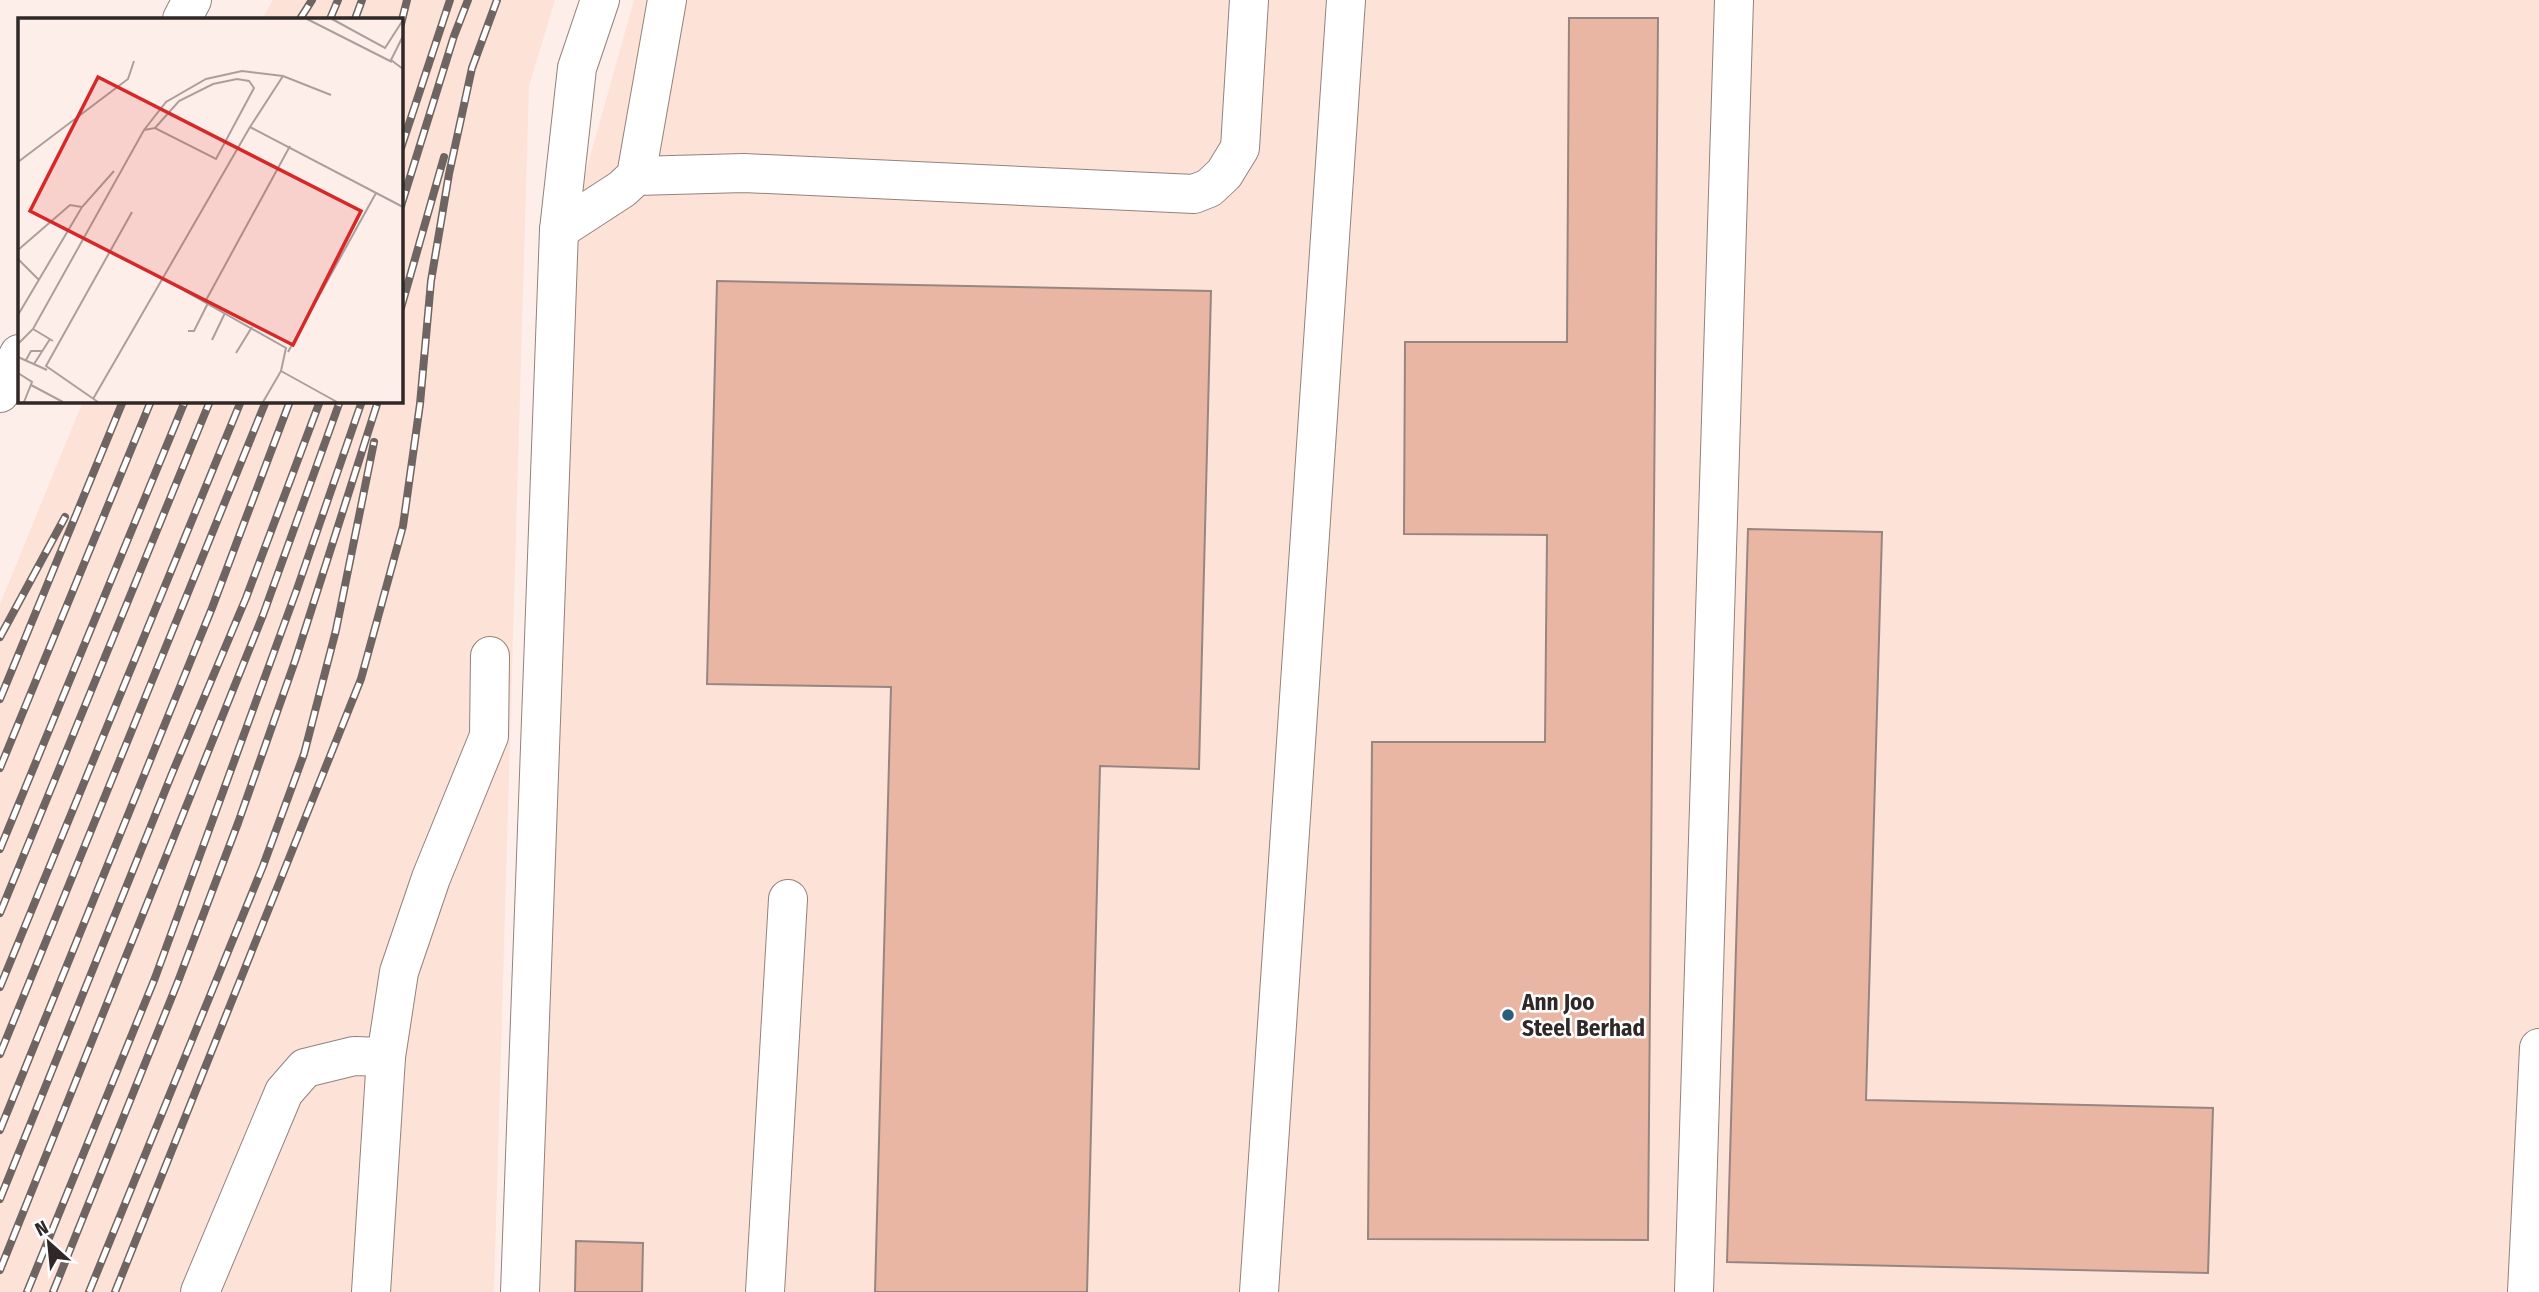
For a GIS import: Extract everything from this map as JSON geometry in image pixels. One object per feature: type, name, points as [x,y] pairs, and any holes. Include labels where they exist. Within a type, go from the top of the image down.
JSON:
[{"type":"lane","points":[[183,18],[192,0]]},
{"type":"lane","points":[[520,1292],[559,230],[577,68],[600,0]]},
{"type":"lane","points":[[559,230],[622,189],[636,176],[667,0]]},
{"type":"lane","points":[[636,176],[744,173],[1194,194],[1209,188],[1224,174],[1240,148],[1249,0]]},
{"type":"lane","points":[[1284,1292],[1259,1292],[1346,0]]},
{"type":"lane","points":[[1694,1292],[1734,0]]},
{"type":"lane","points":[[0,393],[18,356]]},
{"type":"lane","points":[[371,1292],[386,1057],[399,972],[431,878],[489,736],[490,656]]},
{"type":"lane","points":[[765,1292],[788,899]]},
{"type":"lane","points":[[2528,1292],[2539,1048]]},
{"type":"lane","points":[[200,1292],[284,1092],[305,1068],[355,1056],[386,1057]]},
{"type":"shaded area","points":[[273,0],[555,0],[529,86],[494,1292],[0,1292],[0,604],[83,402],[402,402],[402,18],[263,18]]},
{"type":"shaded area","points":[[634,0],[2539,0],[2539,1292],[530,1292],[565,246]]},
{"type":"building","points":[[1569,18],[1658,18],[1648,1240],[1368,1239],[1372,742],[1545,742],[1547,535],[1404,534],[1405,342],[1567,342]]},
{"type":"building","points":[[717,281],[1211,291],[1199,769],[1100,766],[1087,1292],[875,1292],[891,687],[707,684]]},
{"type":"building","points":[[1748,529],[1882,532],[1866,1100],[2213,1108],[2208,1273],[1727,1262]]},
{"type":"building","points":[[576,1241],[643,1243],[642,1292],[575,1292]]},
{"type":"railway","points":[[301,18],[312,0]]},
{"type":"railway","points":[[330,18],[338,0]]},
{"type":"railway","points":[[355,18],[362,0]]},
{"type":"railway","points":[[402,20],[407,0]]},
{"type":"railway","points":[[402,145],[450,0]]},
{"type":"railway","points":[[402,203],[454,36],[468,0]]},
{"type":"railway","points":[[115,1292],[361,679],[403,526],[420,404],[431,281],[449,174],[472,68],[497,0]]},
{"type":"railway","points":[[402,304],[444,157]]},
{"type":"railway","points":[[0,699],[123,402]]},
{"type":"railway","points":[[0,768],[151,402]]},
{"type":"railway","points":[[0,849],[185,402]]},
{"type":"railway","points":[[0,913],[210,402]]},
{"type":"railway","points":[[0,987],[241,402]]},
{"type":"railway","points":[[0,1054],[266,402]]},
{"type":"railway","points":[[0,1130],[212,608],[290,402]]},
{"type":"railway","points":[[0,1199],[246,598],[320,402]]},
{"type":"railway","points":[[0,1270],[263,615],[340,402]]},
{"type":"railway","points":[[27,1292],[155,978],[297,589],[362,402]]},
{"type":"railway","points":[[53,1292],[177,984],[238,823],[295,661],[378,402]]},
{"type":"railway","points":[[89,1292],[263,866],[304,754],[336,630],[374,442]]},
{"type":"railway","points":[[0,637],[65,517]]},
{"type":"place","name":"Ann Joo Steel Berhad","points":[[1508,1015]]}]
